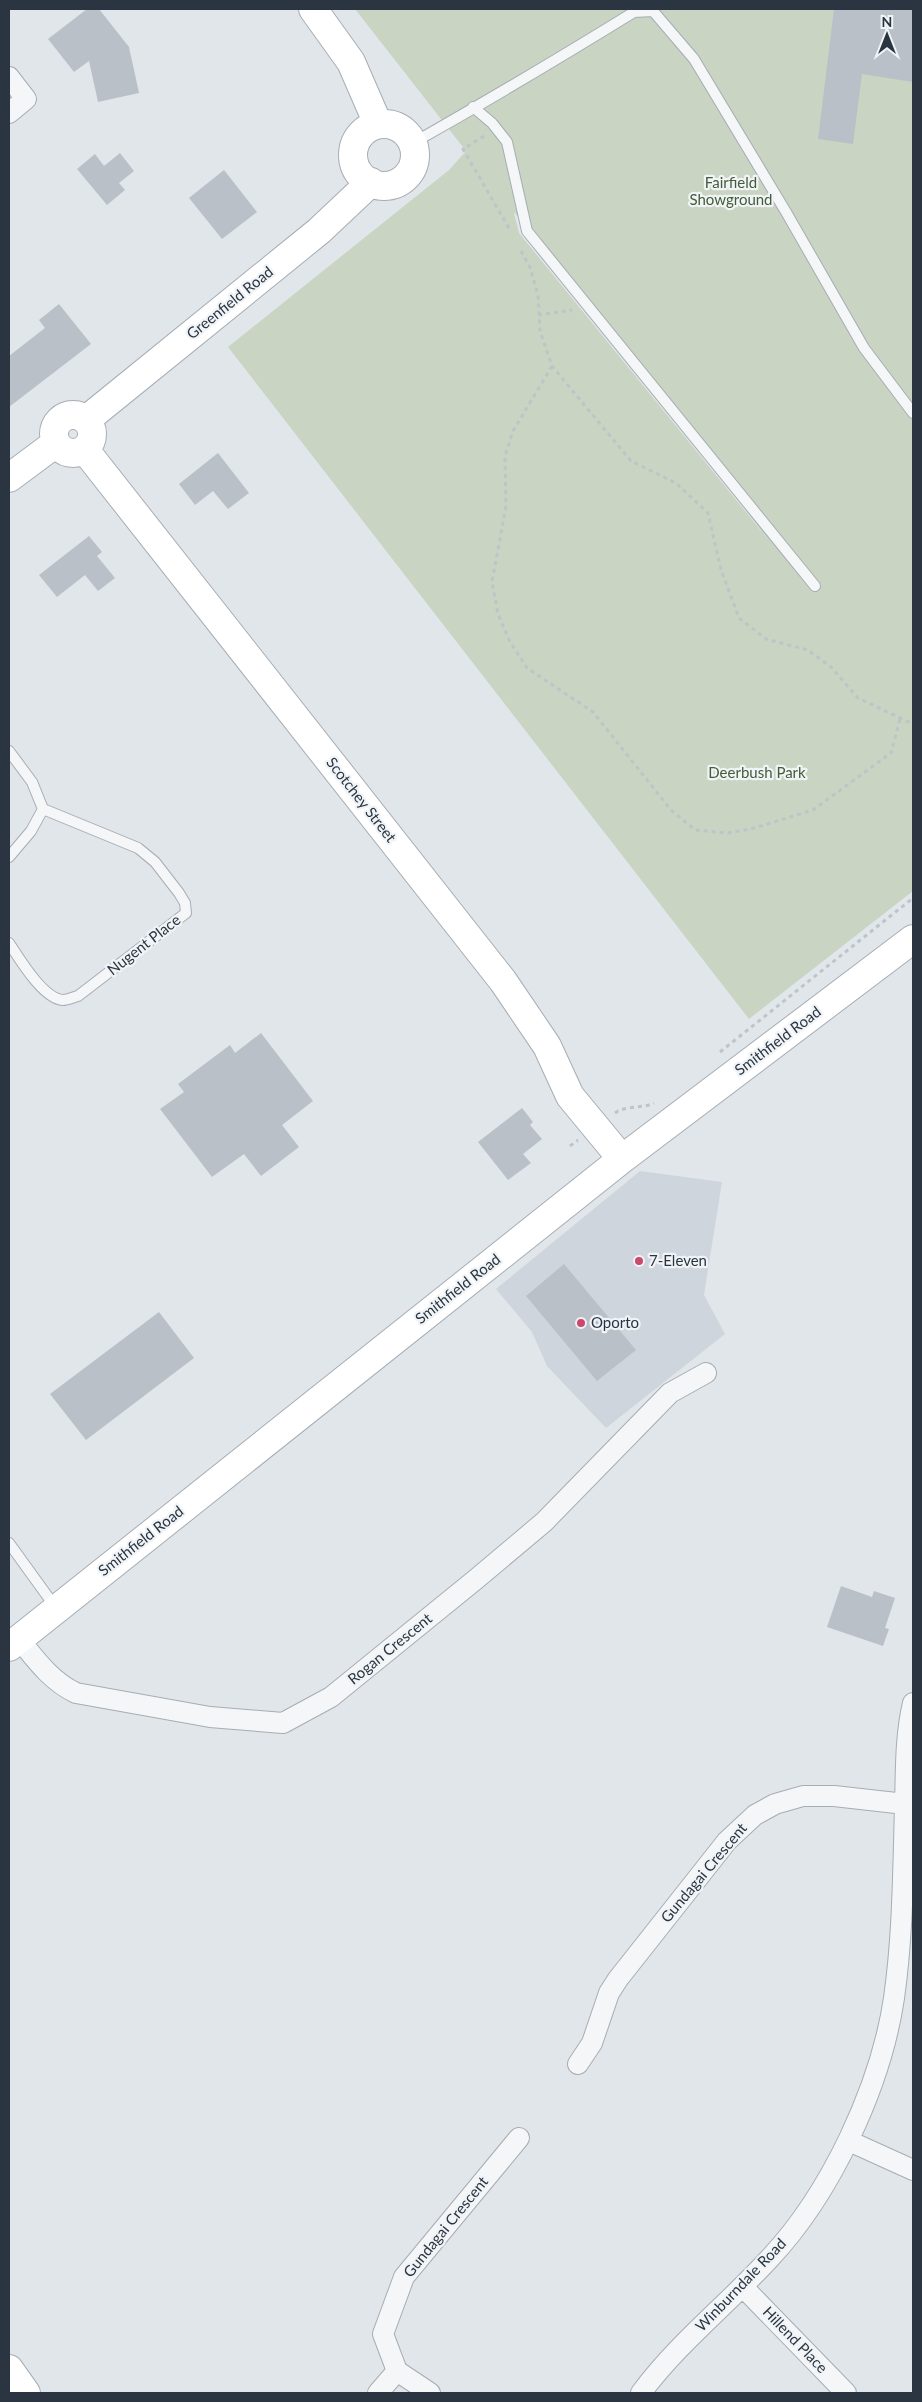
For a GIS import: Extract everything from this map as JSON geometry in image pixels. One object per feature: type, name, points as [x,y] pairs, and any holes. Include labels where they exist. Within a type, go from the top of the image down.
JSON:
[{"type":"street","points":[[313,9],[351,62],[378,124]]},
{"type":"street","points":[[9,77],[26,99],[9,113]]},
{"type":"street","points":[[378,124],[396,126],[405,132],[413,143],[415,160],[405,177],[387,186],[371,182],[360,174],[354,166],[352,156],[354,145],[359,136],[366,129],[378,124]]},
{"type":"street","name":"Greenfield Road","points":[[86,420],[319,231],[371,182]]},
{"type":"street","points":[[77,415],[86,420],[93,433],[90,444],[85,450],[75,453],[63,450],[56,443],[55,427],[64,417],[77,415]]},
{"type":"street","points":[[9,478],[56,443]]},
{"type":"street","name":"Scotchey Street","points":[[85,450],[503,981],[547,1046],[570,1096],[622,1159]]},
{"type":"street","name":"Smithfield Road","points":[[14,1643],[622,1159],[913,939]]},
{"type":"street","name":"Rogan Crescent","points":[[14,1643],[61,1686],[76,1694],[210,1717],[284,1723],[331,1697],[475,1580],[544,1522],[670,1393],[706,1373]]},
{"type":"street","name":"Winburndale Road","points":[[641,2393],[674,2354],[772,2256],[796,2226],[849,2141],[866,2103],[905,1964],[905,1804],[907,1745],[913,1703]]},
{"type":"street","name":"Gundagai Crescent","points":[[578,2064],[592,2042],[609,1993],[618,1979],[727,1841],[755,1815],[775,1804],[803,1796],[834,1796],[905,1804]]},
{"type":"street","name":"Gundagai Crescent","points":[[397,2371],[383,2334],[404,2278],[519,2138]]},
{"type":"street","points":[[849,2141],[913,2170]]},
{"type":"street","name":"Hillend Place","points":[[743,2287],[846,2393]]},
{"type":"street","points":[[9,2369],[26,2393]]},
{"type":"street","points":[[378,2393],[397,2371],[430,2393]]},
{"type":"lane","points":[[413,143],[473,107],[510,88],[634,12],[643,10],[653,11],[694,59],[786,212],[864,348],[913,413]]},
{"type":"lane","points":[[473,107],[507,142],[527,231],[584,304],[740,492],[815,586]]},
{"type":"lane","points":[[9,751],[32,782],[43,808],[31,831],[9,857]]},
{"type":"lane","name":"Nugent Place","points":[[9,943],[36,980],[52,997],[63,1000],[78,996],[186,912],[185,904],[179,893],[155,862],[138,848],[43,808]]},
{"type":"lane","points":[[9,1543],[57,1609]]},
{"type":"path","points":[[496,129],[463,149],[512,233]]},
{"type":"path","points":[[521,250],[530,267],[535,285],[540,331],[552,366],[631,461],[676,483],[708,513],[721,570],[739,618],[766,639],[808,650],[831,668],[858,698],[913,724]]},
{"type":"path","points":[[538,315],[560,313],[584,304]]},
{"type":"path","points":[[552,366],[513,431],[505,456],[506,506],[492,582],[498,614],[510,642],[528,668],[593,712],[671,810],[695,830],[727,833],[751,829],[813,810],[891,753],[900,719]]},
{"type":"path","points":[[715,1057],[913,898]]},
{"type":"path","points":[[613,1114],[619,1110],[646,1107],[661,1100]]},
{"type":"shaded area","points":[[640,1171],[722,1182],[704,1295],[725,1334],[606,1428],[547,1366],[532,1332],[496,1289]]},
{"type":"green space","points":[[355,9],[913,9],[913,891],[749,1019],[228,347],[449,170],[466,151]],"holes":[[[515,213],[772,544],[519,233]]]},
{"type":"building","points":[[87,9],[99,9],[129,47],[139,93],[98,102],[89,61],[74,72],[48,39]]},
{"type":"building","points":[[834,9],[913,9],[913,82],[862,74],[853,144],[818,139]]},
{"type":"building","points":[[120,153],[134,171],[119,183],[125,190],[107,205],[77,169],[95,154],[104,166]]},
{"type":"building","points":[[224,170],[257,212],[222,239],[189,198]]},
{"type":"building","points":[[59,304],[91,344],[9,407],[9,356],[45,328],[39,320]]},
{"type":"building","points":[[218,453],[249,493],[228,509],[213,491],[195,505],[179,484]]},
{"type":"building","points":[[89,536],[102,552],[97,556],[115,578],[98,591],[85,575],[57,597],[39,575]]},
{"type":"building","points":[[261,1033],[313,1101],[282,1125],[299,1147],[261,1176],[244,1154],[212,1177],[160,1109],[184,1092],[178,1084],[230,1045],[235,1053]]},
{"type":"building","points":[[522,1108],[533,1122],[530,1125],[542,1139],[523,1154],[531,1163],[508,1180],[478,1142]]},
{"type":"building","name":"Oporto","points":[[564,1264],[636,1350],[597,1381],[526,1296]]},
{"type":"building","points":[[159,1312],[194,1358],[86,1440],[50,1394]]},
{"type":"building","points":[[841,1586],[872,1597],[874,1591],[895,1598],[885,1628],[889,1629],[883,1646],[827,1627]]},
{"type":"place","name":"7-Eleven","points":[[639,1261]]},
{"type":"place","name":"Oporto","points":[[581,1323]]},
{"type":"park label","name":"Fairfield Showground","points":[[731,192]]},
{"type":"park label","name":"Deerbush Park","points":[[757,773]]}]
